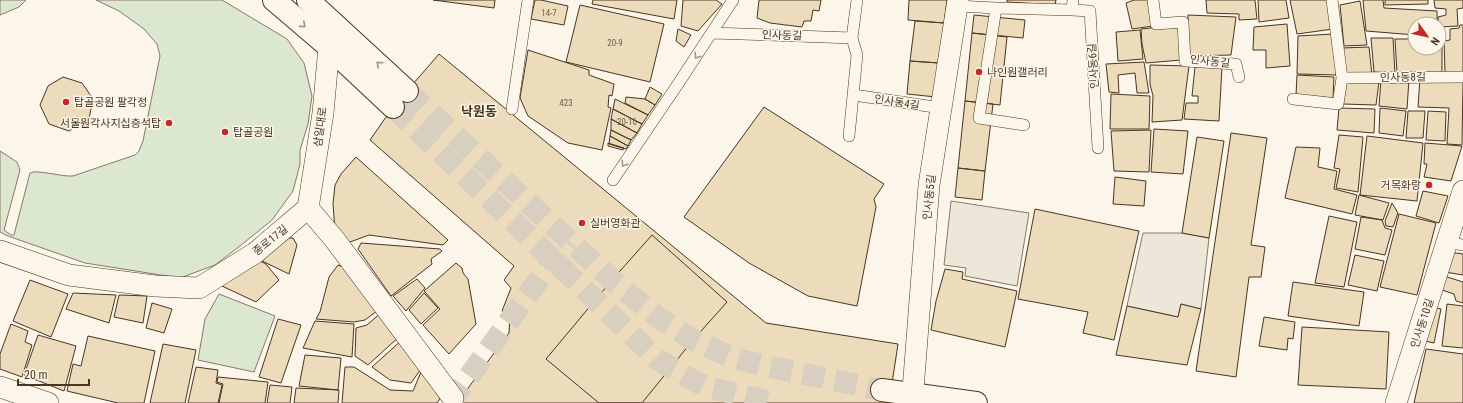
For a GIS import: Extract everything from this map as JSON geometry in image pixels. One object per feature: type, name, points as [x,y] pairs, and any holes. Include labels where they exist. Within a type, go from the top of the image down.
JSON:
[{"type":"main road","points":[[274,0],[329,47],[393,107]]},
{"type":"main road","points":[[308,0],[407,90]]},
{"type":"main road","points":[[882,390],[912,399],[976,403]]},
{"type":"street","name":"인사동5길","points":[[912,399],[929,185],[957,3]]},
{"type":"street","name":"삼일대로","points":[[308,208],[323,113],[329,47]]},
{"type":"street","name":"인사동10길","points":[[1396,403],[1455,244],[1463,191]]},
{"type":"street","name":"종로17길","points":[[1,254],[69,275],[155,286],[199,288],[255,253],[308,208]]},
{"type":"street","points":[[308,208],[335,240],[454,398]]},
{"type":"street","points":[[0,387],[48,403]]},
{"type":"lane","points":[[512,109],[528,0]]},
{"type":"lane","points":[[613,180],[733,0]]},
{"type":"lane","points":[[849,136],[857,55],[852,38],[856,0]]},
{"type":"lane","name":"인사동길","points":[[1153,0],[1156,24],[1183,22],[1185,61],[1236,64],[1239,77]]},
{"type":"lane","points":[[1293,99],[1338,104],[1342,78],[1332,0]]},
{"type":"lane","points":[[957,3],[996,8],[1072,5]]},
{"type":"lane","name":"인사동6길","points":[[1072,5],[1090,11],[1098,148]]},
{"type":"lane","points":[[996,8],[980,118],[1024,125]]},
{"type":"lane","name":"인사동길","points":[[712,33],[852,38]]},
{"type":"lane","name":"인사동8길","points":[[1342,78],[1463,77]]},
{"type":"lane","name":"인사동4길","points":[[854,95],[941,108]]},
{"type":"green space","points":[[0,0],[26,0],[19,7],[0,15]]},
{"type":"green space","name":"탑골공원","points":[[96,0],[222,0],[287,39],[304,63],[312,96],[308,124],[300,150],[300,164],[293,191],[272,220],[215,265],[180,278],[85,263],[0,232],[0,151],[17,162],[20,170],[4,230],[11,235],[14,235],[30,173],[38,172],[73,176],[135,155],[139,151],[143,141],[160,56],[157,44],[144,29],[119,11]]},
{"type":"green space","points":[[219,294],[275,316],[254,372],[198,360],[205,319]]},
{"type":"shaded area","points":[[951,201],[1029,213],[1017,286],[965,276],[966,268],[944,265]]},
{"type":"shaded area","points":[[1143,233],[1182,233],[1209,238],[1201,309],[1181,304],[1178,317],[1127,306]]},
{"type":"building","points":[[433,0],[495,0],[494,8]]},
{"type":"building","points":[[535,0],[568,6],[564,25],[531,19]]},
{"type":"building","points":[[593,0],[677,0],[674,19],[592,4]]},
{"type":"building","points":[[683,0],[716,0],[722,4],[698,31],[681,26]]},
{"type":"building","points":[[759,0],[821,0],[819,11],[813,10],[811,21],[804,21],[802,27],[770,23],[757,18]]},
{"type":"building","points":[[909,0],[947,0],[944,23],[908,20]]},
{"type":"building","points":[[1007,0],[1056,0],[1055,5],[1007,2]]},
{"type":"building","points":[[1134,0],[1149,0],[1153,26],[1132,29],[1126,3]]},
{"type":"building","points":[[1206,0],[1255,0],[1257,19],[1239,20],[1239,14],[1207,13]]},
{"type":"building","points":[[1258,0],[1286,0],[1289,18],[1259,22]]},
{"type":"building","points":[[1290,0],[1329,0],[1333,29],[1297,34]]},
{"type":"building","points":[[1363,0],[1383,0],[1384,8],[1437,11],[1437,16],[1407,16],[1407,34],[1366,31]]},
{"type":"building","points":[[1385,0],[1428,0],[1428,4],[1385,5]]},
{"type":"building","points":[[1434,0],[1463,0],[1463,8],[1457,9],[1458,26],[1447,27],[1447,16],[1442,16],[1446,15],[1446,9],[1435,8]]},
{"type":"building","points":[[1360,1],[1367,45],[1344,46],[1340,5]]},
{"type":"building","points":[[580,5],[664,24],[650,82],[566,62]]},
{"type":"building","points":[[974,15],[1025,20],[1023,38],[972,33]]},
{"type":"building","points":[[1188,15],[1236,17],[1231,55],[1188,56]]},
{"type":"building","points":[[915,21],[944,23],[939,63],[910,61]]},
{"type":"building","points":[[1287,24],[1290,66],[1266,68],[1266,50],[1253,50],[1254,27]]},
{"type":"building","points":[[1180,25],[1181,60],[1146,63],[1141,29]]},
{"type":"building","points":[[1460,25],[1463,25],[1463,72],[1445,72],[1444,56],[1447,56],[1447,40],[1450,40],[1450,29],[1459,28]]},
{"type":"building","points":[[678,29],[691,35],[684,47],[676,41]]},
{"type":"building","points":[[1140,30],[1143,59],[1118,61],[1116,32]]},
{"type":"building","points":[[972,33],[1007,37],[1000,105],[965,101]]},
{"type":"building","points":[[1333,34],[1337,75],[1297,74],[1298,36]]},
{"type":"building","points":[[1371,38],[1393,38],[1395,74],[1374,72]]},
{"type":"building","points":[[1395,39],[1407,39],[1407,56],[1442,56],[1442,73],[1397,73]]},
{"type":"building","points":[[1369,47],[1372,75],[1345,75],[1342,48]]},
{"type":"building","points":[[528,50],[589,70],[589,75],[614,84],[612,96],[609,95],[608,107],[611,108],[602,150],[568,143],[528,116],[520,98]]},
{"type":"building","points":[[439,54],[766,323],[898,344],[889,403],[457,403],[509,333],[510,317],[502,311],[511,288],[504,280],[514,266],[370,140],[393,107]]},
{"type":"building","points":[[910,61],[939,63],[936,97],[907,94]]},
{"type":"building","points":[[1144,62],[1149,93],[1137,93],[1135,73],[1118,75],[1119,93],[1109,92],[1106,64]]},
{"type":"building","points":[[1150,65],[1189,66],[1182,120],[1152,122],[1153,96],[1150,84]]},
{"type":"building","points":[[1195,67],[1222,67],[1219,121],[1184,119],[1186,103],[1198,103],[1198,96],[1192,96]]},
{"type":"building","points":[[1297,75],[1334,77],[1333,98],[1296,95]]},
{"type":"building","name":"탑골공원 팔각정","points":[[63,77],[82,83],[93,99],[89,119],[69,131],[49,124],[40,105],[48,86]]},
{"type":"building","points":[[1420,78],[1463,81],[1462,145],[1447,144],[1449,108],[1418,107]]},
{"type":"building","points":[[1409,79],[1407,109],[1379,106],[1381,80]]},
{"type":"building","points":[[1346,82],[1379,82],[1376,105],[1343,104]]},
{"type":"building","points":[[650,87],[662,94],[655,105],[645,99]]},
{"type":"building","points":[[1111,94],[1150,96],[1149,129],[1110,129]]},
{"type":"building","points":[[626,97],[645,99],[655,105],[648,115],[625,103]]},
{"type":"building","points":[[615,99],[648,115],[642,124],[613,109]]},
{"type":"building","points":[[965,101],[993,104],[985,171],[958,168]]},
{"type":"building","points":[[764,107],[884,184],[874,199],[876,207],[857,306],[808,296],[749,263],[684,217]]},
{"type":"building","points":[[1339,108],[1375,109],[1374,133],[1337,130]]},
{"type":"building","points":[[1380,108],[1406,111],[1403,136],[1379,133]]},
{"type":"building","points":[[613,109],[642,124],[637,133],[611,119]]},
{"type":"building","points":[[1408,111],[1425,111],[1423,138],[1406,138]]},
{"type":"building","points":[[1428,111],[1446,112],[1445,141],[1426,140]]},
{"type":"building","points":[[611,119],[637,133],[631,140],[611,130]]},
{"type":"building","points":[[1154,129],[1188,131],[1183,174],[1151,172]]},
{"type":"building","points":[[611,130],[631,140],[628,146],[610,136]]},
{"type":"building","points":[[1151,130],[1149,172],[1114,171],[1111,131]]},
{"type":"building","points":[[1231,133],[1267,138],[1251,245],[1265,247],[1261,277],[1249,277],[1236,377],[1196,371]]},
{"type":"building","points":[[1339,135],[1363,137],[1358,192],[1336,188],[1340,169],[1334,168]]},
{"type":"building","points":[[610,136],[628,146],[626,149],[609,144]]},
{"type":"building","points":[[1367,136],[1423,143],[1417,201],[1360,195]]},
{"type":"building","points":[[1197,137],[1224,141],[1209,238],[1182,233]]},
{"type":"building","points":[[608,143],[624,148],[623,150],[608,146]]},
{"type":"building","points":[[1425,143],[1462,146],[1451,181],[1424,177],[1427,164],[1424,164]]},
{"type":"building","points":[[1296,147],[1320,148],[1318,167],[1337,171],[1334,189],[1357,195],[1352,214],[1285,198]]},
{"type":"building","points":[[356,157],[448,240],[443,245],[369,235],[350,242],[342,240],[335,230],[333,204],[335,185],[341,174]]},
{"type":"building","points":[[958,168],[985,171],[982,200],[955,197]]},
{"type":"building","points":[[1115,177],[1146,181],[1144,206],[1113,204]]},
{"type":"building","points":[[1423,191],[1448,196],[1439,223],[1416,216]]},
{"type":"building","points":[[1359,195],[1389,203],[1383,220],[1355,215]]},
{"type":"building","points":[[1392,203],[1398,213],[1393,227],[1386,226],[1385,221]]},
{"type":"building","points":[[1035,209],[1139,231],[1114,340],[1083,333],[1088,312],[1018,299]]},
{"type":"building","points":[[1399,214],[1436,223],[1417,295],[1380,287]]},
{"type":"building","points":[[1329,216],[1357,222],[1344,287],[1315,283]]},
{"type":"building","points":[[1361,217],[1382,220],[1385,228],[1392,230],[1385,255],[1355,249]]},
{"type":"building","points":[[652,235],[727,302],[693,340],[642,403],[599,403],[546,359]]},
{"type":"building","points":[[288,238],[293,238],[297,245],[289,274],[256,258]]},
{"type":"building","points":[[361,243],[440,249],[442,251],[431,259],[432,264],[391,296],[358,249]]},
{"type":"building","points":[[1449,252],[1463,254],[1463,275],[1445,272]]},
{"type":"building","points":[[1355,255],[1384,261],[1377,291],[1348,285]]},
{"type":"building","points":[[254,258],[266,264],[279,280],[256,302],[222,286]]},
{"type":"building","points":[[456,263],[462,268],[463,273],[468,279],[476,324],[449,354],[423,325],[440,309],[424,291]]},
{"type":"building","points":[[338,265],[351,270],[381,308],[365,320],[354,322],[316,319],[320,312],[329,277]]},
{"type":"building","points":[[945,269],[963,272],[962,279],[1017,291],[1005,347],[931,330],[936,301]]},
{"type":"building","points":[[1444,276],[1463,282],[1463,303],[1456,301],[1454,294],[1439,289]]},
{"type":"building","points":[[417,279],[425,288],[406,311],[393,296]]},
{"type":"building","points":[[30,280],[68,294],[51,337],[13,321]]},
{"type":"building","points":[[1293,282],[1364,292],[1359,326],[1288,316]]},
{"type":"building","points":[[73,293],[116,295],[109,323],[66,309]]},
{"type":"building","points":[[424,293],[438,308],[421,324],[409,310]]},
{"type":"building","points":[[119,295],[147,296],[143,323],[114,317]]},
{"type":"building","points":[[152,303],[172,309],[164,333],[146,328]]},
{"type":"building","points":[[1181,304],[1201,309],[1187,365],[1116,355],[1127,306],[1178,317]]},
{"type":"building","points":[[1447,304],[1463,306],[1463,348],[1442,346]]},
{"type":"building","points":[[1434,307],[1441,309],[1434,343],[1425,341]]},
{"type":"building","points":[[383,311],[401,335],[368,365],[355,356],[356,328],[367,325]]},
{"type":"building","points":[[1264,317],[1295,322],[1293,339],[1288,338],[1287,350],[1259,346]]},
{"type":"building","points":[[278,319],[301,325],[281,383],[259,377]]},
{"type":"building","points":[[315,321],[354,324],[352,357],[303,348]]},
{"type":"building","points":[[11,324],[28,331],[25,342],[32,345],[22,377],[0,369],[0,354]]},
{"type":"building","points":[[1302,327],[1389,332],[1386,389],[1298,385]]},
{"type":"building","points":[[38,335],[76,346],[64,391],[24,375]]},
{"type":"building","points":[[88,336],[155,351],[144,403],[118,403],[67,391],[73,364],[81,366]]},
{"type":"building","points":[[403,339],[423,366],[411,383],[390,380],[372,367]]},
{"type":"building","points":[[163,344],[196,350],[185,403],[150,403]]},
{"type":"building","points":[[1426,349],[1463,354],[1463,403],[1414,403]]},
{"type":"building","points":[[305,355],[341,358],[338,390],[299,386]]},
{"type":"building","points":[[196,367],[218,370],[216,383],[222,385],[218,403],[188,403]]},
{"type":"building","points":[[345,367],[354,367],[390,390],[413,391],[421,372],[445,391],[437,403],[342,403]]},
{"type":"building","points":[[218,377],[268,382],[265,403],[219,403],[223,384],[217,382]]},
{"type":"building","points":[[270,385],[292,387],[290,403],[267,403]]},
{"type":"building","points":[[296,388],[339,390],[338,403],[294,403]]},
{"type":"tunnel","points":[[407,91],[612,280],[660,319],[693,340],[731,357],[761,365],[882,390]]},
{"type":"tunnel","points":[[393,107],[657,359],[707,387],[775,403]]},
{"type":"tunnel","points":[[450,403],[553,260],[569,241]]},
{"type":"place","name":"나인원갤러리","points":[[979,72]]},
{"type":"place","name":"탑골공원 팔각정","points":[[66,102]]},
{"type":"place","name":"서울원각사지십층석탑","points":[[169,123]]},
{"type":"place","name":"탑골공원","points":[[225,132]]},
{"type":"place","name":"거목화랑","points":[[1429,185]]},
{"type":"place","name":"실버영화관","points":[[582,223]]},
{"type":"district","name":"낙원동","points":[[479,111]]}]
